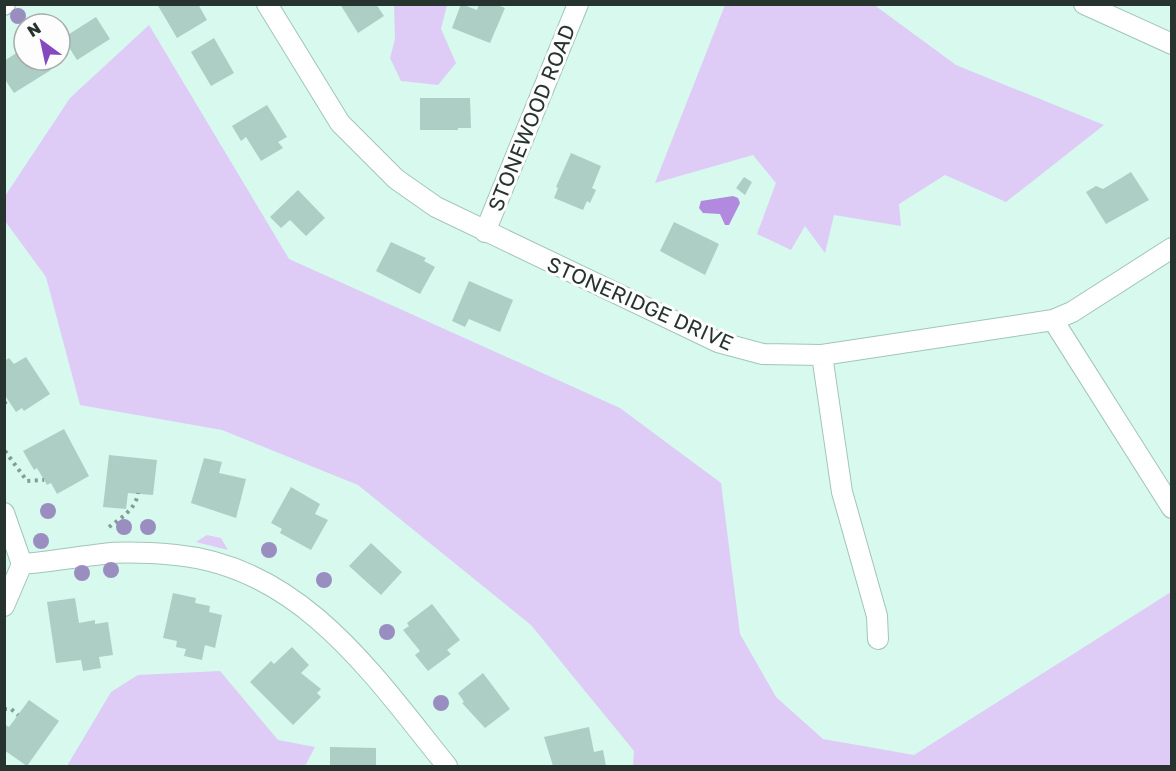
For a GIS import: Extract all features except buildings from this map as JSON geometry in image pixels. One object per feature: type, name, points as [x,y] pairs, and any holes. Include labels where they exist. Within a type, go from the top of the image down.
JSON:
[{"type":"street","name":"STONERIDGE DRIVE","points":[[267,4],[324,98],[358,144],[417,195],[485,232],[718,342],[763,354],[822,355],[1053,320],[1072,312],[1172,248]]},
{"type":"street","name":"STONEWOOD ROAD","points":[[485,232],[578,4]]},
{"type":"street","points":[[1084,4],[1172,44]]},
{"type":"street","points":[[1053,320],[1172,508]]},
{"type":"street","points":[[822,355],[842,492],[877,616],[878,639]]},
{"type":"street","points":[[4,513],[22,564],[4,606]]},
{"type":"street","points":[[22,564],[104,553],[177,555],[224,564],[277,588],[332,629],[447,766]]},
{"type":"path","points":[[5,451],[27,481],[44,480]]},
{"type":"path","points":[[109,527],[130,509],[137,501],[138,494]]},
{"type":"path","points":[[4,709],[11,709],[18,715]]},
{"type":"shaded area","points":[[394,5],[447,5],[441,29],[456,63],[438,85],[401,81],[390,58],[395,39]]},
{"type":"shaded area","points":[[725,5],[876,5],[956,65],[1104,125],[1006,202],[945,175],[899,204],[901,226],[834,215],[825,253],[805,226],[791,250],[757,234],[776,183],[753,155],[655,183]]},
{"type":"shaded area","points":[[149,25],[289,259],[620,408],[721,483],[740,634],[776,697],[823,739],[914,755],[1171,592],[1171,766],[633,766],[634,751],[531,625],[358,485],[222,430],[80,405],[46,277],[5,221],[5,196],[70,98]]},
{"type":"shaded area","points":[[733,196],[738,198],[740,203],[729,225],[725,225],[720,214],[703,213],[699,208],[701,201]]},
{"type":"shaded area","points":[[207,535],[221,538],[228,550],[196,542]]},
{"type":"shaded area","points":[[220,671],[278,740],[315,747],[305,766],[67,766],[111,692],[138,675]]}]
